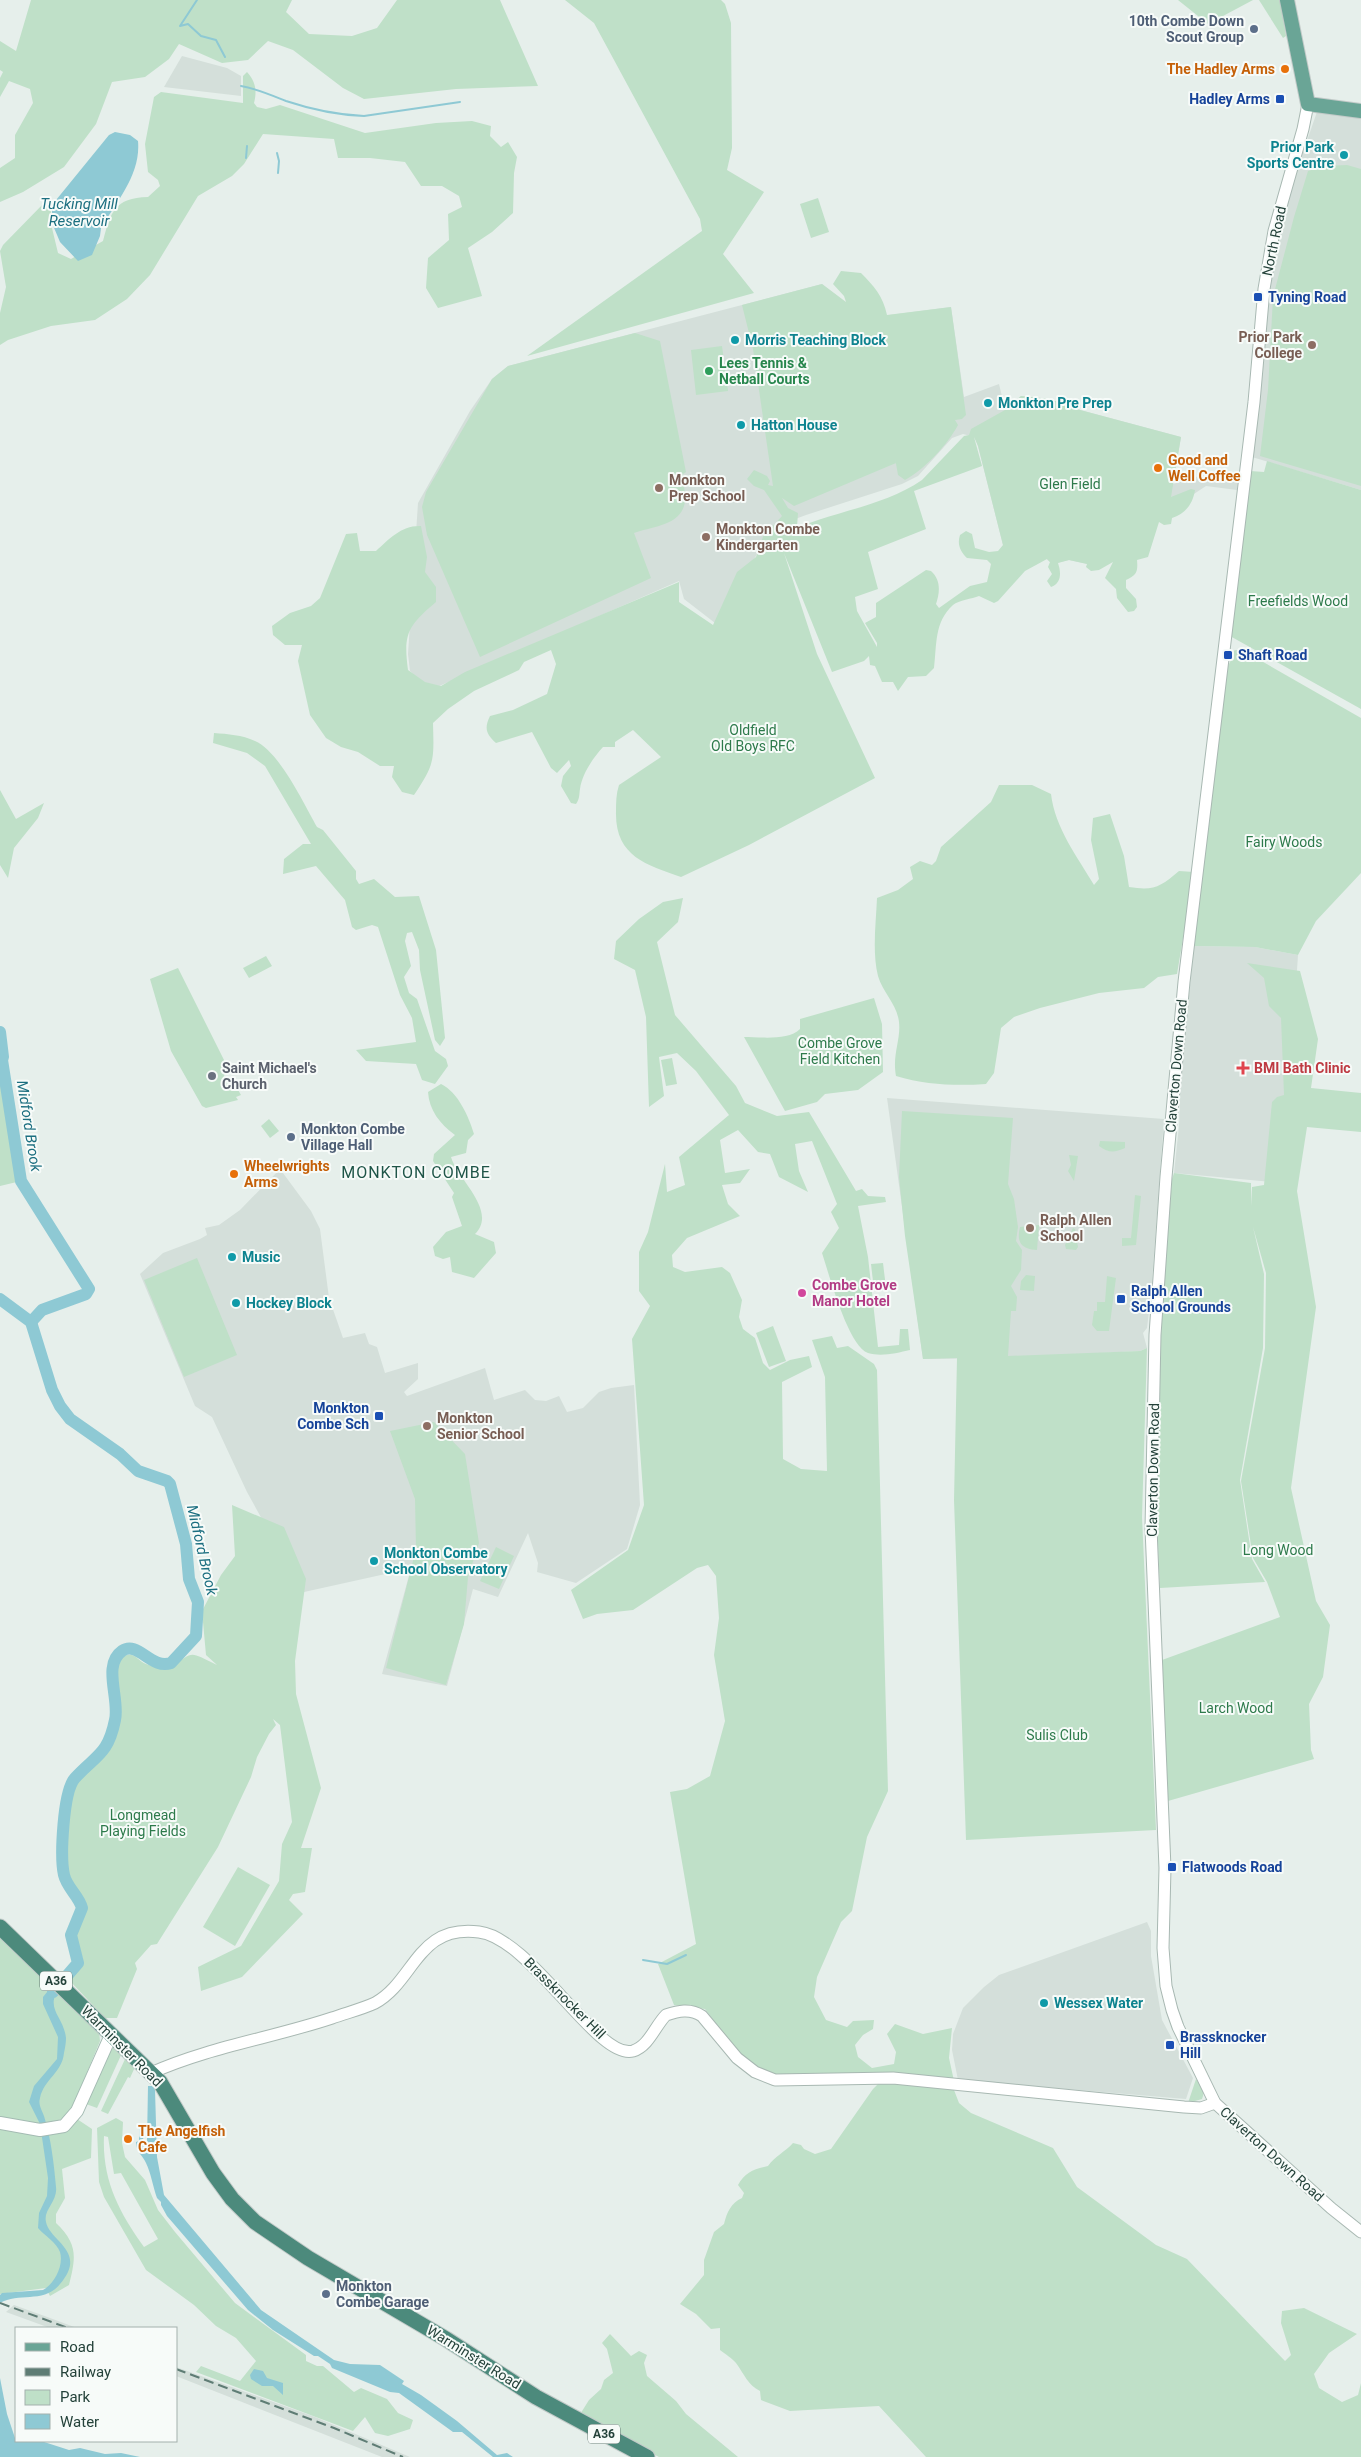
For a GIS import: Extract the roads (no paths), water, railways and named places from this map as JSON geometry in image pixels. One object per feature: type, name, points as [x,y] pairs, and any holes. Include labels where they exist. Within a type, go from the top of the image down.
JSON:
[{"type":"highway","name":"Warminster Road","points":[[0,1927],[111,2035],[157,2074],[213,2173],[232,2199],[255,2222],[308,2258],[446,2340],[536,2397],[647,2457]]},
{"type":"main road","name":"North Road","points":[[1286,0],[1308,104]]},
{"type":"main road","points":[[1308,104],[1361,111]]},
{"type":"main road","points":[[0,2123],[46,2130],[68,2122],[77,2111],[111,2035]]},
{"type":"street","name":"North Road","points":[[1225,636],[1254,402],[1266,272],[1274,231],[1303,129],[1308,104]]},
{"type":"street","name":"Claverton Down Road","points":[[1225,636],[1184,982],[1166,1177],[1155,1335],[1151,1512],[1165,1868],[1163,1948],[1172,2010],[1178,2027],[1215,2103],[1331,2208],[1361,2232]]},
{"type":"street","name":"Brassknocker Hill","points":[[157,2074],[179,2060],[296,2030],[374,2003],[386,1995],[435,1940],[448,1934],[464,1931],[491,1934],[517,1950],[598,2035],[616,2048],[625,2051],[642,2047],[666,2015],[686,2011],[696,2012],[702,2016],[737,2058],[755,2072],[775,2080],[892,2078],[1184,2107],[1201,2108],[1215,2103]]},
{"type":"water","name":"Tucking Mill Reservoir","points":[[115,132],[130,135],[138,141],[136,165],[127,187],[101,228],[100,236],[92,255],[78,261],[60,242],[52,223],[52,205],[109,135]]},
{"type":"water","points":[[56,1981],[62,1986],[56,1993],[54,2006],[64,2030],[66,2044],[60,2066],[42,2091],[40,2107],[50,2142],[56,2187],[55,2197],[47,2213],[46,2222],[49,2229],[65,2248],[69,2255],[70,2263],[68,2273],[60,2284],[47,2294],[15,2298],[0,2303],[0,2295],[2,2293],[43,2290],[51,2284],[61,2263],[60,2252],[53,2242],[38,2228],[39,2213],[47,2196],[48,2178],[40,2124],[29,2102],[34,2086],[57,2059],[58,2037],[43,2004],[43,1997]]},
{"type":"water","points":[[148,2086],[154,2086],[155,2090],[157,2157],[164,2195],[261,2310],[334,2360],[350,2364],[380,2365],[404,2381],[402,2384],[457,2421],[497,2455],[507,2453],[513,2457],[493,2457],[462,2432],[453,2432],[399,2393],[390,2392],[332,2368],[330,2364],[318,2356],[314,2356],[273,2330],[248,2310],[167,2216],[161,2202],[157,2198],[148,2167],[136,2146],[136,2142],[139,2141],[139,2129],[144,2129],[143,2141],[147,2141]]},
{"type":"water","points":[[254,2369],[263,2371],[267,2378],[283,2383],[283,2395],[273,2386],[262,2386],[251,2379],[250,2375]]},
{"type":"water","points":[[0,2378],[15,2442],[44,2442],[69,2450],[80,2448],[105,2454],[121,2453],[140,2457],[0,2457]]},
{"type":"waterway","points":[[197,0],[180,26],[188,24],[201,36],[216,40],[225,57]]},
{"type":"waterway","points":[[241,86],[259,90],[305,107],[334,113],[364,116],[460,102]]},
{"type":"waterway","points":[[246,158],[247,146]]},
{"type":"waterway","points":[[277,153],[279,161],[278,173]]},
{"type":"waterway","name":"Midford Brook","points":[[0,1032],[3,1057],[0,1059]]},
{"type":"waterway","name":"Midford Brook","points":[[2,1060],[21,1181],[89,1289],[86,1294],[42,1310],[31,1322]]},
{"type":"waterway","name":"Midford Brook","points":[[0,1299],[31,1322],[52,1390],[60,1406],[70,1419],[120,1454],[138,1471],[167,1481],[170,1484],[186,1544],[189,1579],[198,1602],[196,1636],[171,1663],[157,1663],[134,1649],[128,1649],[122,1651],[116,1657],[113,1665],[112,1673],[116,1712],[112,1732],[105,1748],[75,1778],[71,1785],[65,1810],[63,1840],[64,1875],[82,1908],[71,1935],[78,1963],[53,1992]]},
{"type":"waterway","points":[[643,1960],[667,1964],[686,1955]]},
{"type":"railway","points":[[0,2303],[65,2327]]},
{"type":"railway","points":[[178,2370],[334,2428],[403,2457]]},
{"type":"place","name":"10th Combe Down Scout Group","points":[[1254,29]]},
{"type":"place","name":"The Hadley Arms","points":[[1285,69]]},
{"type":"place","name":"Hadley Arms","points":[[1280,99]]},
{"type":"place","name":"Prior Park Sports Centre","points":[[1344,155]]},
{"type":"place","name":"Tyning Road","points":[[1258,297]]},
{"type":"place","name":"Morris Teaching Block","points":[[735,340]]},
{"type":"place","name":"Prior Park College","points":[[1312,345]]},
{"type":"place","name":"Lees Tennis & Netball Courts","points":[[709,371]]},
{"type":"place","name":"Monkton Pre Prep","points":[[988,403]]},
{"type":"place","name":"Hatton House","points":[[741,425]]},
{"type":"place","name":"Good and Well Coffee","points":[[1158,468]]},
{"type":"place","name":"Monkton Prep School","points":[[659,488]]},
{"type":"place","name":"Monkton Combe Kindergarten","points":[[706,537]]},
{"type":"place","name":"Shaft Road","points":[[1228,655]]},
{"type":"place","name":"BMI Bath Clinic","points":[[1243,1068]]},
{"type":"place","name":"Saint Michael's Church","points":[[212,1076]]},
{"type":"place","name":"Monkton Combe Village Hall","points":[[291,1137]]},
{"type":"place","name":"Wheelwrights Arms","points":[[234,1174]]},
{"type":"place","name":"Ralph Allen School","points":[[1030,1228]]},
{"type":"place","name":"Music","points":[[232,1257]]},
{"type":"place","name":"Combe Grove Manor Hotel","points":[[802,1293]]},
{"type":"place","name":"Ralph Allen School Grounds","points":[[1121,1299]]},
{"type":"place","name":"Hockey Block","points":[[236,1303]]},
{"type":"place","name":"Monkton Combe Sch","points":[[379,1416]]},
{"type":"place","name":"Monkton Senior School","points":[[427,1426]]},
{"type":"place","name":"Monkton Combe School Observatory","points":[[374,1561]]},
{"type":"place","name":"Flatwoods Road","points":[[1172,1867]]},
{"type":"place","name":"Wessex Water","points":[[1044,2003]]},
{"type":"place","name":"Brassknocker Hill","points":[[1170,2045]]},
{"type":"place","name":"The Angelfish Cafe","points":[[128,2139]]},
{"type":"place","name":"Monkton Combe Garage","points":[[326,2294]]},
{"type":"district","name":"MONKTON COMBE","points":[[416,1172]]},
{"type":"park label","name":"Glen Field","points":[[1070,484]]},
{"type":"park label","name":"Freefields Wood","points":[[1298,601]]},
{"type":"park label","name":"Oldfield Old Boys RFC","points":[[753,738]]},
{"type":"park label","name":"Fairy Woods","points":[[1284,842]]},
{"type":"park label","name":"Combe Grove Field Kitchen","points":[[840,1052]]},
{"type":"park label","name":"Long Wood","points":[[1278,1550]]},
{"type":"park label","name":"Larch Wood","points":[[1236,1708]]},
{"type":"park label","name":"Sulis Club","points":[[1057,1735]]},
{"type":"park label","name":"Longmead Playing Fields","points":[[143,1824]]}]
